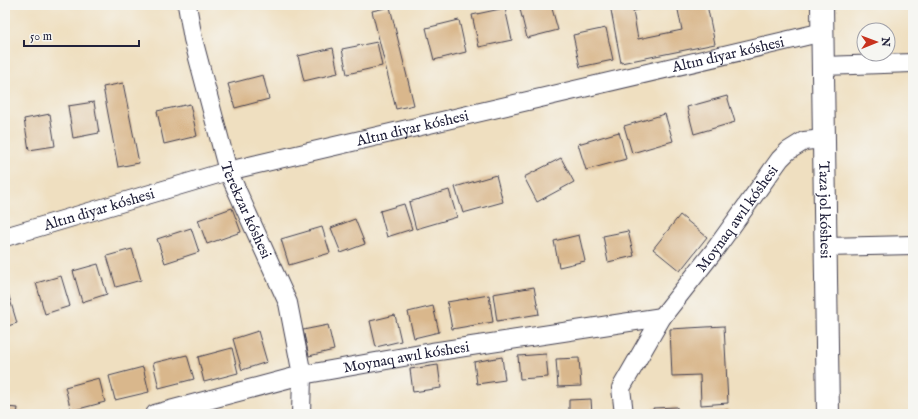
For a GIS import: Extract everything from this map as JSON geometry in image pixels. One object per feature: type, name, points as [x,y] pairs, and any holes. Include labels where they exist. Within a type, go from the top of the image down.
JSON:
[{"type":"main road","name":"Taza jol kóshesi","points":[[822,5],[828,414]]},
{"type":"street","name":"Terekzar kóshesi","points":[[187,5],[193,39],[228,171],[288,303],[302,375],[301,414]]},
{"type":"street","name":"Altın diyar kóshesi","points":[[5,237],[228,171],[822,32]]},
{"type":"street","points":[[823,66],[913,63]]},
{"type":"street","name":"Moynaq awıl kóshesi","points":[[624,414],[621,388],[662,317],[714,250],[780,159],[788,151],[804,141],[824,139]]},
{"type":"street","points":[[826,247],[913,245]]},
{"type":"street","name":"Moynaq awıl kóshesi","points":[[155,414],[302,375],[432,352],[662,317]]},
{"type":"building","points":[[519,5],[551,5],[558,30],[527,38]]},
{"type":"building","points":[[610,5],[659,5],[633,11],[638,39],[682,30],[677,5],[707,5],[715,44],[621,63]]},
{"type":"building","points":[[390,7],[414,105],[396,109],[372,11]]},
{"type":"building","points":[[505,8],[512,40],[479,47],[472,15]]},
{"type":"building","points":[[459,20],[466,52],[434,60],[426,28]]},
{"type":"building","points":[[606,28],[613,60],[580,67],[573,35]]},
{"type":"building","points":[[377,42],[382,66],[347,74],[342,49]]},
{"type":"building","points":[[333,48],[338,73],[304,81],[298,56]]},
{"type":"building","points":[[263,75],[269,99],[235,108],[228,84]]},
{"type":"building","points":[[123,83],[139,163],[118,167],[103,87]]},
{"type":"building","points":[[727,96],[735,122],[694,134],[687,107]]},
{"type":"building","points":[[94,102],[99,133],[73,138],[68,106]]},
{"type":"building","points":[[190,104],[197,136],[164,144],[157,111]]},
{"type":"building","points":[[50,114],[55,146],[29,150],[24,119]]},
{"type":"building","points":[[665,114],[673,141],[632,153],[624,126]]},
{"type":"building","points":[[619,132],[626,159],[586,170],[578,144]]},
{"type":"building","points":[[5,141],[8,153],[5,154]]},
{"type":"building","points":[[561,158],[574,182],[537,202],[524,177]]},
{"type":"building","points":[[496,175],[503,202],[463,213],[455,187]]},
{"type":"building","points":[[449,190],[457,217],[416,229],[409,202]]},
{"type":"building","points":[[404,204],[412,229],[387,237],[380,211]]},
{"type":"building","points":[[232,208],[241,232],[207,244],[198,220]]},
{"type":"building","points":[[680,215],[707,237],[680,271],[653,249]]},
{"type":"building","points":[[355,219],[365,244],[341,253],[331,228]]},
{"type":"building","points":[[322,227],[330,253],[289,265],[281,239]]},
{"type":"building","points":[[191,228],[199,252],[165,263],[157,239]]},
{"type":"building","points":[[628,231],[634,256],[608,262],[603,236]]},
{"type":"building","points":[[579,235],[585,261],[559,267],[554,241]]},
{"type":"building","points":[[132,249],[141,280],[116,287],[107,256]]},
{"type":"building","points":[[98,264],[107,294],[82,302],[73,271]]},
{"type":"building","points":[[61,276],[70,306],[45,314],[36,283]]},
{"type":"building","points":[[534,287],[539,314],[497,321],[493,294]]},
{"type":"building","points":[[8,293],[17,323],[5,327],[5,294]]},
{"type":"building","points":[[489,295],[493,322],[452,329],[447,302]]},
{"type":"building","points":[[433,306],[439,332],[414,338],[408,312]]},
{"type":"building","points":[[395,315],[401,341],[376,347],[370,321]]},
{"type":"building","points":[[328,325],[334,350],[309,356],[303,330]]},
{"type":"building","points":[[724,326],[728,403],[701,405],[700,375],[672,376],[670,329]]},
{"type":"building","points":[[258,331],[267,362],[242,370],[233,339]]},
{"type":"building","points":[[232,348],[238,373],[204,382],[198,357]]},
{"type":"building","points":[[546,354],[548,377],[520,379],[518,356]]},
{"type":"building","points":[[187,355],[194,379],[159,388],[153,363]]},
{"type":"building","points":[[502,357],[505,380],[477,384],[474,362]]},
{"type":"building","points":[[579,358],[581,386],[558,387],[556,359]]},
{"type":"building","points":[[438,365],[441,388],[413,392],[410,369]]},
{"type":"building","points":[[143,367],[149,392],[115,400],[109,376]]},
{"type":"building","points":[[99,378],[105,402],[71,411],[65,387]]},
{"type":"building","points":[[591,399],[592,414],[569,414],[569,400]]},
{"type":"building","points":[[5,407],[18,408],[17,414],[5,414]]},
{"type":"building","points":[[677,407],[677,414],[654,414],[653,408]]},
{"type":"building","points":[[728,410],[729,414],[706,414],[705,411]]}]
